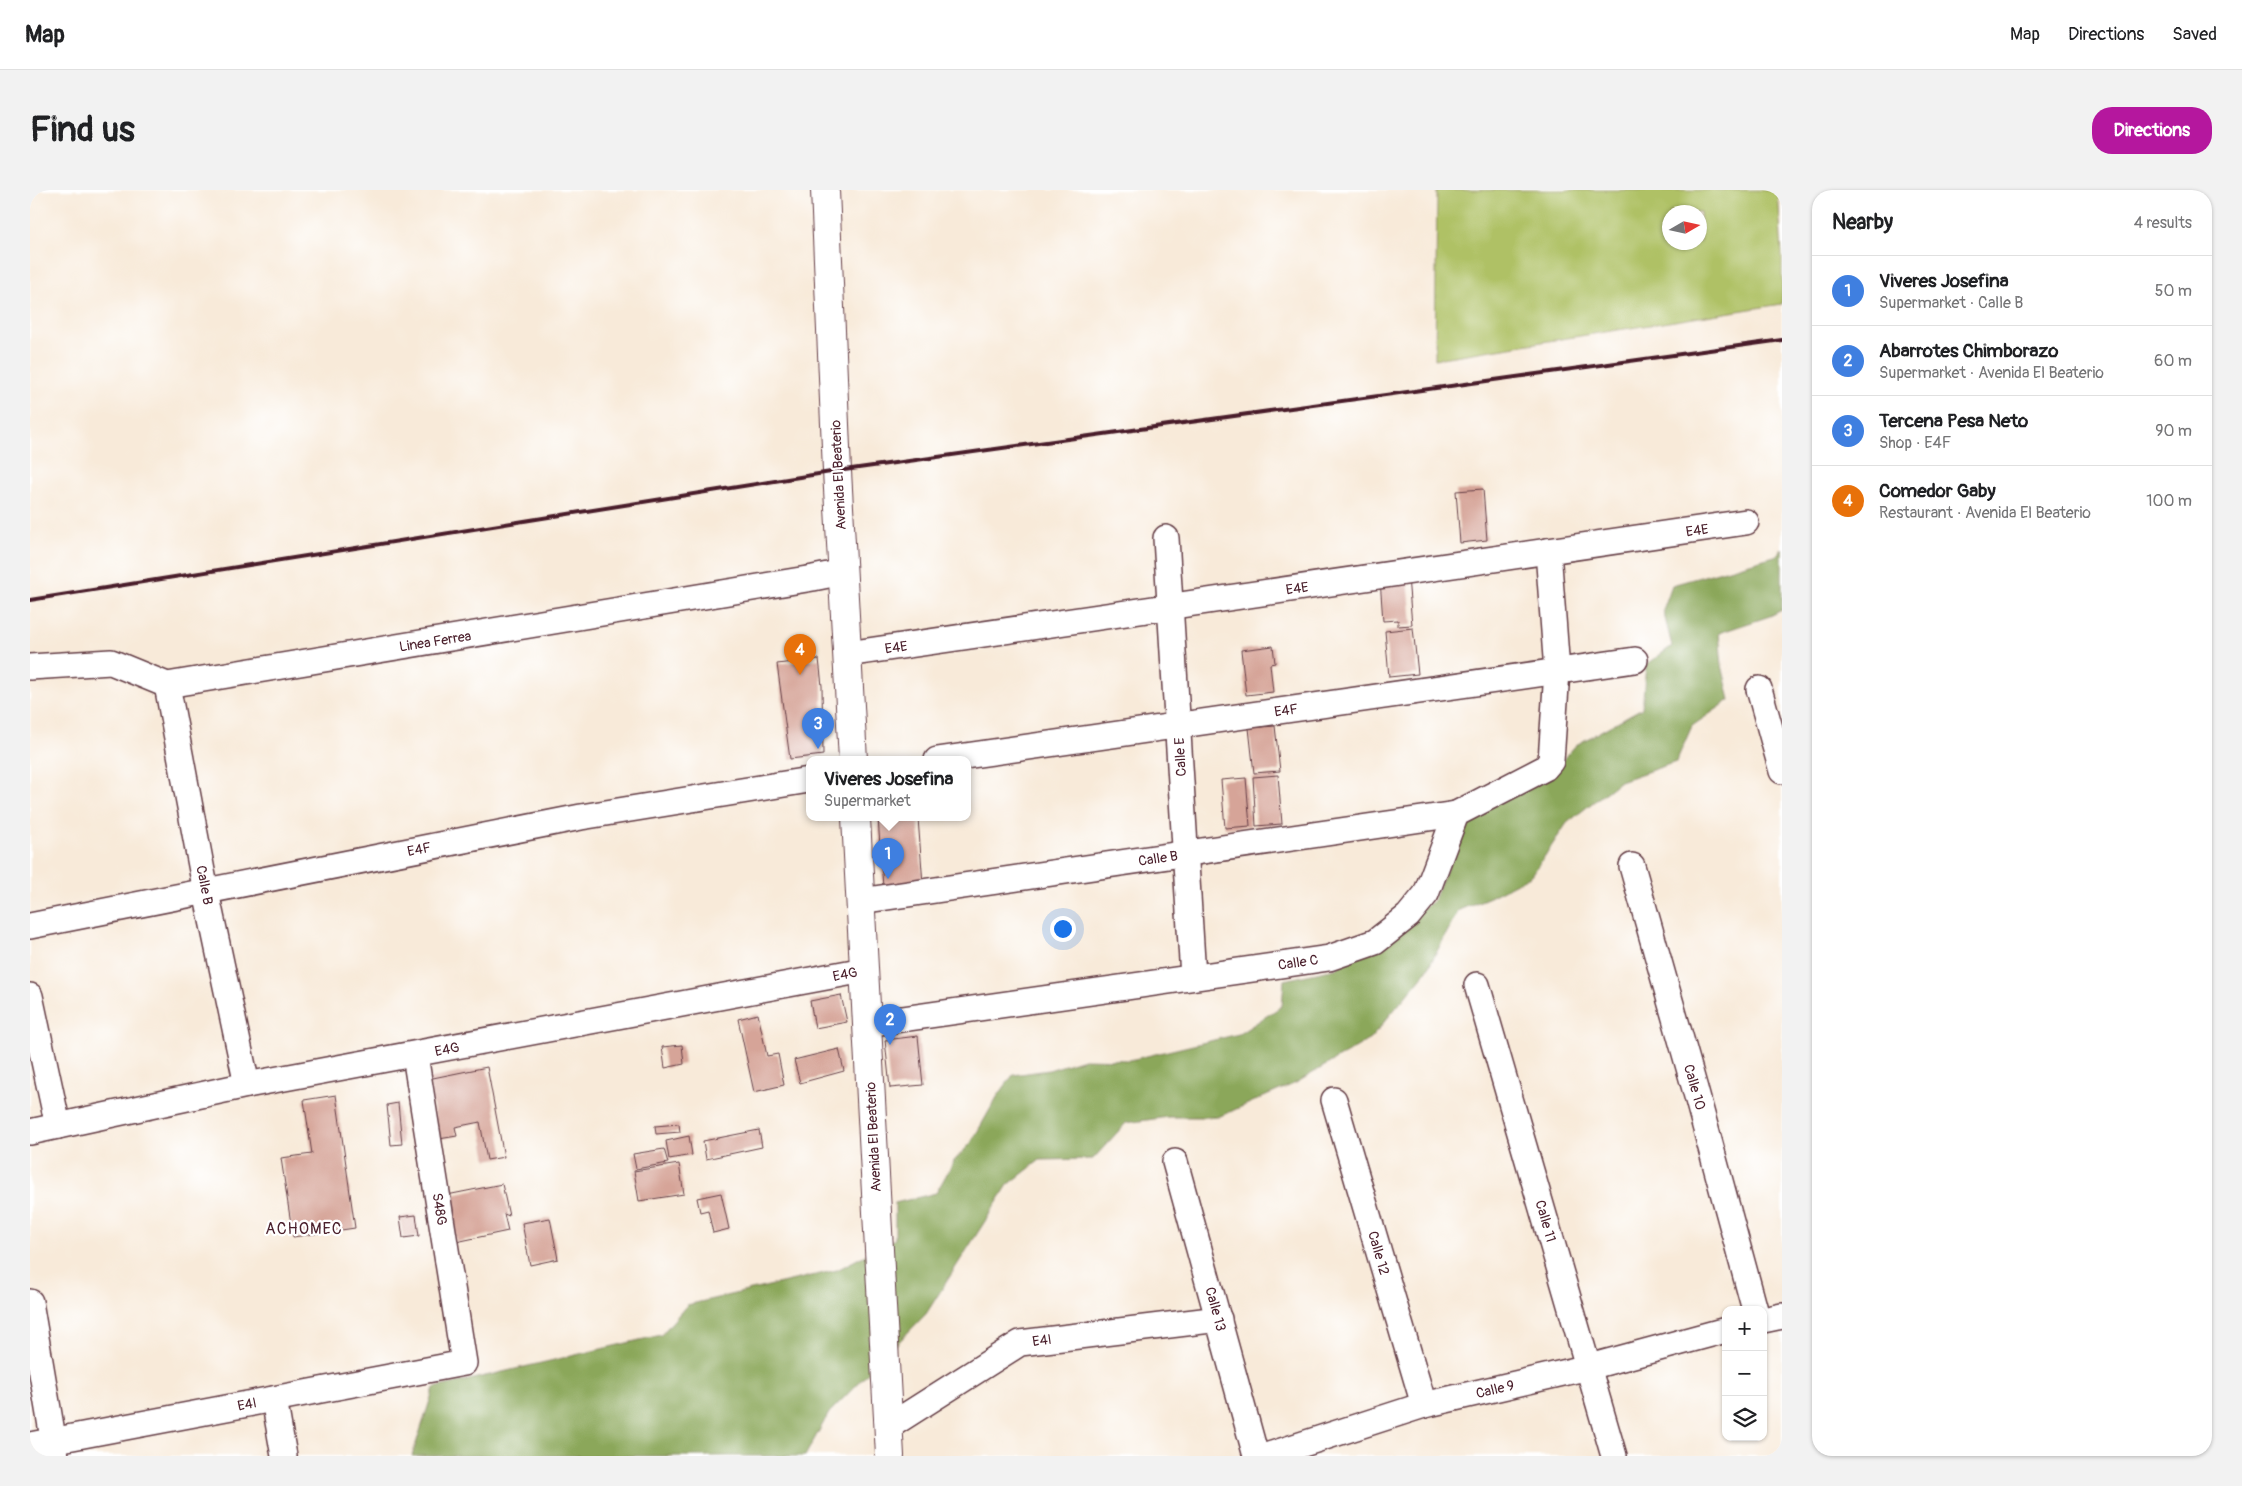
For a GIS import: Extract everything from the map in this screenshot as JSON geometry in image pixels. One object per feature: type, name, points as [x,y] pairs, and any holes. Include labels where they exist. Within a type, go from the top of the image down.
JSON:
[{"type":"street","name":"Avenida El Beaterio","points":[[825,190],[842,572],[853,756]]},
{"type":"street","name":"E4E","points":[[847,654],[1746,522]]},
{"type":"street","name":"Calle E","points":[[1166,538],[1193,977]]},
{"type":"street","points":[[1456,814],[1544,768],[1551,761],[1557,671],[1548,552]]},
{"type":"street","name":"Linea Ferrea","points":[[167,685],[842,572]]},
{"type":"street","name":"E4F","points":[[965,756],[1635,660]]},
{"type":"street","points":[[30,667],[111,662],[167,685]]},
{"type":"street","name":"Calle B","points":[[167,685],[206,892],[247,1085]]},
{"type":"street","points":[[1759,689],[1782,771]]},
{"type":"street","name":"E4F","points":[[30,926],[581,817],[806,780]]},
{"type":"street","name":"Calle B","points":[[860,901],[1456,814]]},
{"type":"street","name":"Calle C","points":[[867,1024],[1329,958],[1375,942],[1408,916],[1426,894],[1456,814]]},
{"type":"street","name":"Avenida El Beaterio","points":[[856,821],[890,1456]]},
{"type":"street","name":"Calle 10","points":[[1632,866],[1754,1306]]},
{"type":"street","name":"E4G","points":[[30,1132],[247,1085],[864,970]]},
{"type":"street","name":"Calle 11","points":[[1478,985],[1614,1456]]},
{"type":"street","points":[[30,996],[58,1126]]},
{"type":"street","name":"S48G","points":[[415,1055],[464,1363]]},
{"type":"street","name":"Calle 12","points":[[1334,1100],[1424,1405]]},
{"type":"street","name":"Calle 13","points":[[1175,1162],[1256,1456]]},
{"type":"street","points":[[30,1302],[46,1447]]},
{"type":"street","points":[[1767,1319],[1782,1316]]},
{"type":"street","name":"E4I","points":[[888,1427],[1020,1343],[1218,1319]]},
{"type":"street","name":"Calle 9","points":[[1266,1456],[1424,1405],[1589,1367],[1722,1331]]},
{"type":"street","name":"E4I","points":[[46,1447],[274,1399],[464,1363]]},
{"type":"street","points":[[274,1399],[284,1456]]},
{"type":"green space","points":[[1437,190],[1778,190],[1782,255],[1782,304],[1435,359]]},
{"type":"green space","points":[[1782,549],[1782,610],[1770,616],[1719,633],[1722,665],[1730,700],[1692,726],[1676,762],[1620,781],[1567,823],[1532,875],[1490,897],[1459,910],[1426,972],[1370,1039],[1296,1083],[1218,1117],[1168,1117],[1126,1123],[1093,1159],[1040,1160],[1008,1185],[926,1314],[829,1413],[805,1456],[412,1456],[434,1388],[661,1335],[687,1305],[837,1270],[895,1239],[895,1203],[936,1193],[954,1161],[971,1143],[997,1097],[1013,1075],[1049,1070],[1084,1059],[1130,1060],[1239,1034],[1282,1006],[1284,980],[1335,969],[1433,901],[1469,817],[1548,777],[1576,745],[1642,708],[1646,665],[1672,646],[1663,610],[1672,585],[1778,555]]},
{"type":"building","points":[[1483,489],[1487,540],[1460,543],[1456,491]]},
{"type":"building","points":[[1408,577],[1412,625],[1398,626],[1398,620],[1383,621],[1380,579]]},
{"type":"building","points":[[1413,628],[1418,674],[1389,677],[1385,631]]},
{"type":"building","points":[[1273,646],[1275,663],[1270,664],[1273,692],[1246,695],[1241,650]]},
{"type":"building","points":[[819,659],[822,686],[823,755],[790,759],[777,664]]},
{"type":"building","points":[[1275,726],[1280,771],[1254,773],[1249,728]]},
{"type":"building","points":[[1278,775],[1282,824],[1256,826],[1253,777]]},
{"type":"building","points":[[1246,778],[1250,826],[1225,828],[1221,780]]},
{"type":"building","points":[[878,821],[918,821],[923,884],[883,887]]},
{"type":"building","points":[[841,995],[847,1022],[815,1028],[810,1001]]},
{"type":"building","points":[[758,1014],[767,1056],[778,1054],[784,1085],[754,1092],[738,1019]]},
{"type":"building","points":[[918,1036],[923,1085],[890,1088],[885,1040]]},
{"type":"building","points":[[682,1045],[684,1064],[665,1068],[662,1047]]},
{"type":"building","points":[[839,1049],[844,1071],[800,1083],[794,1060]]},
{"type":"building","points":[[487,1067],[504,1157],[487,1160],[480,1122],[455,1127],[457,1136],[439,1139],[428,1079]]},
{"type":"building","points":[[336,1095],[355,1228],[293,1237],[281,1158],[312,1154],[304,1100]]},
{"type":"building","points":[[398,1103],[402,1144],[391,1145],[387,1105]]},
{"type":"building","points":[[679,1124],[680,1132],[656,1134],[655,1126]]},
{"type":"building","points":[[759,1130],[762,1147],[706,1159],[703,1141]]},
{"type":"building","points":[[689,1136],[692,1155],[669,1159],[666,1141]]},
{"type":"building","points":[[664,1149],[668,1163],[636,1169],[633,1154]]},
{"type":"building","points":[[679,1164],[684,1194],[639,1201],[634,1171]]},
{"type":"building","points":[[502,1184],[509,1216],[504,1214],[508,1231],[456,1242],[447,1195]]},
{"type":"building","points":[[721,1193],[729,1229],[713,1233],[708,1210],[700,1212],[697,1198]]},
{"type":"building","points":[[416,1215],[419,1236],[403,1238],[400,1217]]},
{"type":"building","points":[[550,1218],[558,1259],[530,1265],[522,1223]]},
{"type":"railway","points":[[30,600],[837,471],[1782,340]]},
{"type":"place","name":"Comedor Gaby","points":[[800,675]]},
{"type":"place","name":"Tercena Pesa Neto","points":[[818,749]]},
{"type":"place","name":"Viveres Josefina","points":[[888,879]]},
{"type":"place","name":"Abarrotes Chimborazo","points":[[890,1045]]},
{"type":"district","name":"ACHOMEC","points":[[304,1228]]}]
